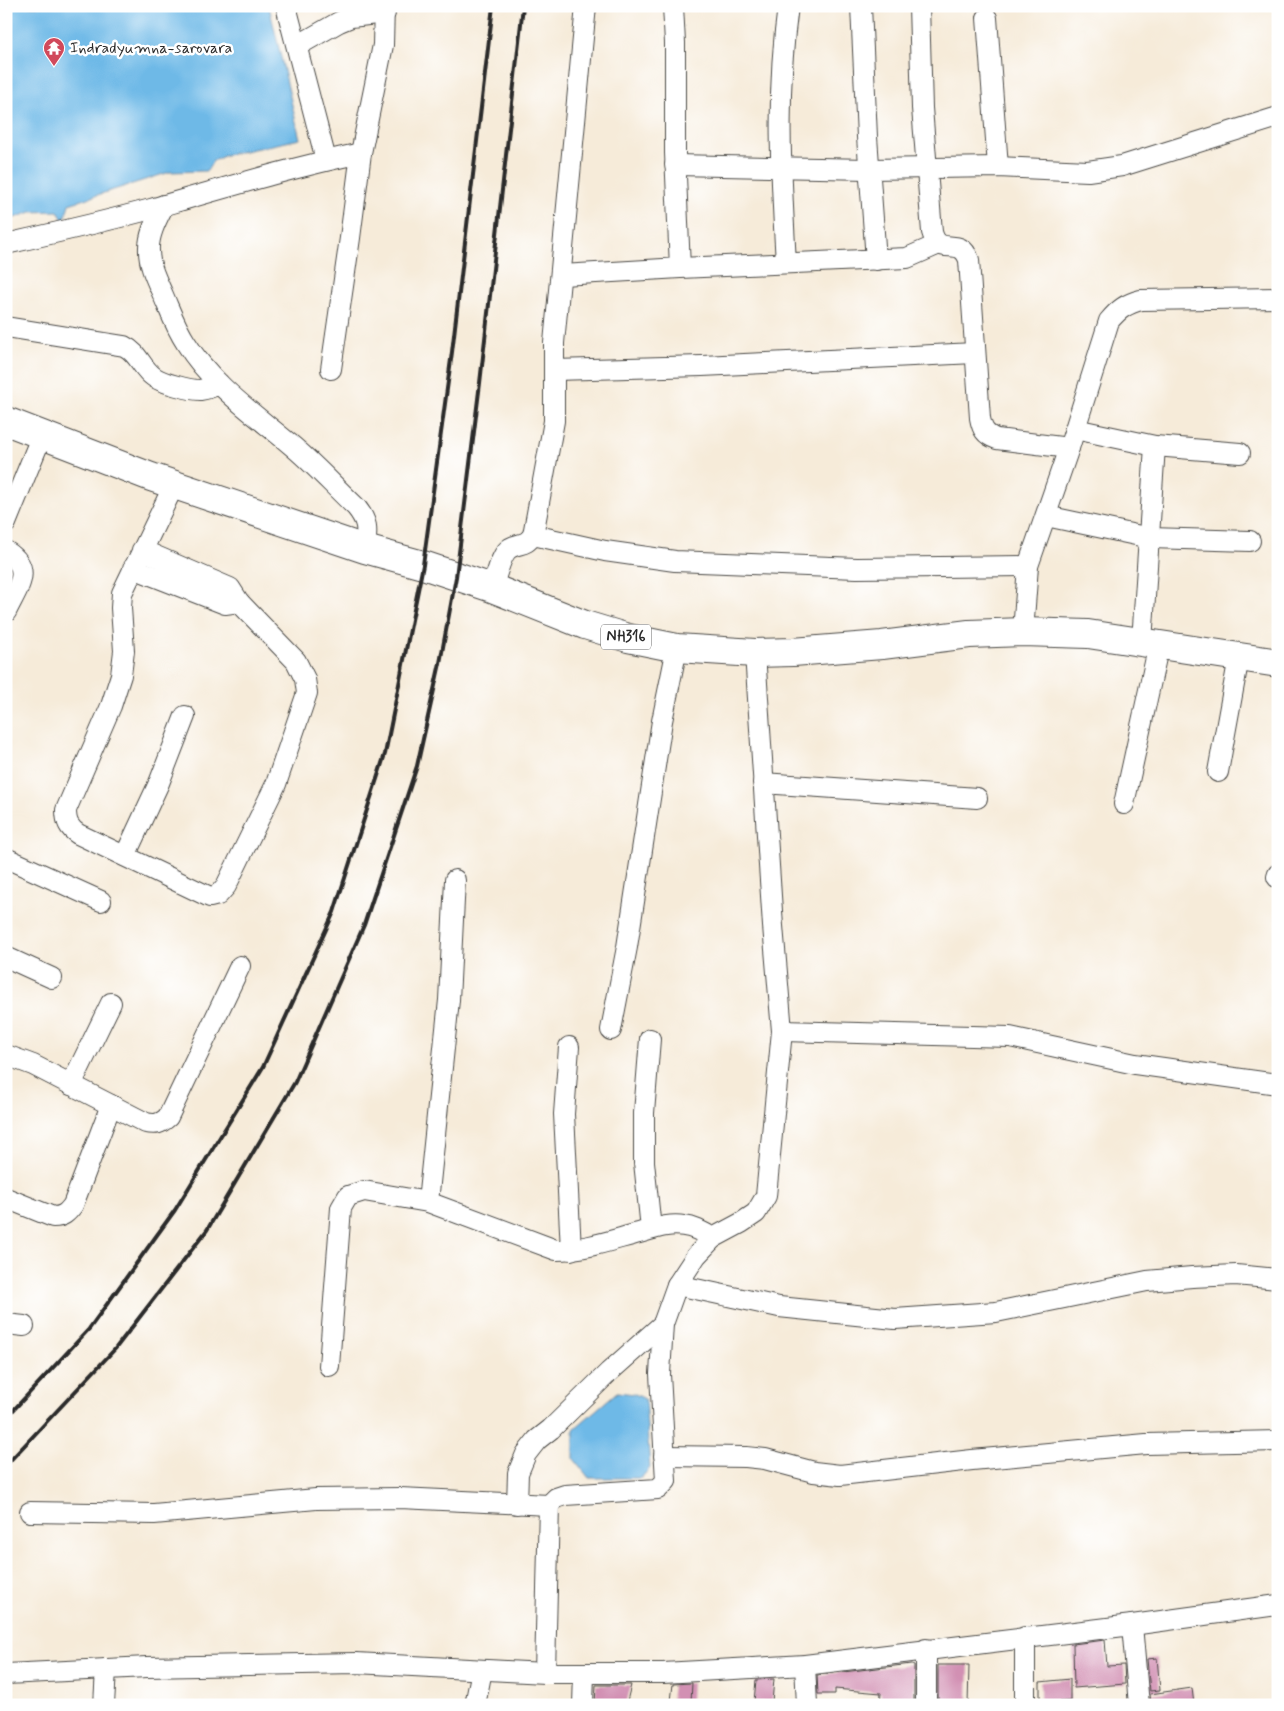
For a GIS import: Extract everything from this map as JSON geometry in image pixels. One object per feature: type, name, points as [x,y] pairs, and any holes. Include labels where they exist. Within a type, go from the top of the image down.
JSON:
[{"type":"highway","name":"NH316","points":[[6,421],[174,485],[365,549],[424,565],[492,588],[585,625],[628,638],[677,648],[755,653],[872,646],[969,634],[1022,632],[1088,634],[1278,663]]},
{"type":"street","points":[[286,6],[326,160]]},
{"type":"street","points":[[492,588],[506,551],[528,542],[533,535],[554,421],[554,343],[562,275],[586,6]]},
{"type":"street","points":[[673,6],[675,166],[680,268]]},
{"type":"street","points":[[786,263],[780,168],[779,99],[788,6]]},
{"type":"street","points":[[861,6],[869,169],[876,260]]},
{"type":"street","points":[[919,6],[922,108],[932,232],[934,240],[939,244],[962,248],[969,260],[982,428],[988,436],[997,439],[1072,438],[1240,453]]},
{"type":"street","points":[[297,46],[351,17],[385,10],[383,45],[361,153],[331,369]]},
{"type":"street","points":[[987,18],[998,167]]},
{"type":"street","points":[[675,166],[869,169],[998,167],[1103,170],[1122,166],[1278,117]]},
{"type":"street","points":[[6,244],[66,231],[326,160],[361,153]]},
{"type":"street","points":[[164,205],[150,237],[148,252],[152,269],[174,321],[186,343],[200,363],[219,384],[292,445],[356,507],[367,526],[365,549]]},
{"type":"street","points":[[562,275],[907,258],[939,244]]},
{"type":"street","points":[[1022,632],[1028,566],[1110,322],[1118,311],[1128,304],[1141,300],[1278,298]]},
{"type":"street","points":[[6,327],[124,346],[132,349],[153,377],[162,381],[197,390],[208,389],[219,384]]},
{"type":"street","points":[[554,370],[702,366],[975,353]]},
{"type":"street","points":[[6,523],[42,435]]},
{"type":"street","points":[[1124,804],[1151,643],[1150,538],[1156,446]]},
{"type":"street","points":[[138,559],[230,588],[239,602],[296,660],[305,679],[306,693],[276,784],[226,886],[218,894],[210,897],[70,828],[66,820],[66,810],[111,706],[121,675],[124,651],[121,608],[122,593],[138,559],[174,485]]},
{"type":"street","points":[[1046,516],[1150,538],[1250,542]]},
{"type":"street","points":[[533,535],[605,551],[675,561],[857,568],[1028,566]]},
{"type":"street","points":[[6,551],[15,556],[21,563],[23,574],[6,612]]},
{"type":"street","points":[[611,1030],[627,947],[662,721],[677,648]]},
{"type":"street","points":[[545,1673],[549,1505],[556,1498],[565,1495],[658,1489],[666,1481],[660,1374],[663,1324],[677,1285],[696,1256],[713,1238],[756,1213],[766,1196],[782,1031],[755,653]]},
{"type":"street","points":[[1218,772],[1239,657]]},
{"type":"street","points":[[125,856],[159,783],[185,716]]},
{"type":"street","points":[[763,783],[977,798]]},
{"type":"street","points":[[6,858],[100,901]]},
{"type":"street","points":[[428,1202],[449,1000],[455,880]]},
{"type":"street","points":[[6,957],[52,978]]},
{"type":"street","points":[[6,1055],[33,1065],[146,1123],[154,1125],[162,1122],[168,1117],[240,966]]},
{"type":"street","points":[[71,1084],[111,1003]]},
{"type":"street","points":[[782,1031],[1010,1037],[1136,1064],[1278,1084]]},
{"type":"street","points":[[650,1039],[644,1113],[644,1162],[651,1229]]},
{"type":"street","points":[[569,1047],[564,1114],[571,1250]]},
{"type":"street","points":[[6,1198],[53,1216],[59,1217],[67,1214],[73,1205],[111,1105]]},
{"type":"street","points":[[329,1366],[341,1208],[348,1196],[364,1191],[428,1202],[556,1250],[571,1250],[665,1226],[683,1225],[695,1228],[713,1238]]},
{"type":"street","points":[[677,1285],[779,1307],[895,1319],[996,1312],[1147,1281],[1192,1277],[1236,1276],[1278,1278]]},
{"type":"street","points":[[517,1504],[518,1473],[526,1454],[537,1440],[551,1430],[609,1372],[663,1324]]},
{"type":"street","points":[[664,1456],[765,1459],[814,1472],[840,1475],[972,1460],[1146,1444],[1278,1441]]},
{"type":"street","points":[[30,1512],[154,1514],[316,1499],[400,1498],[549,1505]]},
{"type":"street","points":[[6,1674],[106,1669],[356,1663],[545,1673],[663,1673],[805,1665],[1278,1604]]},
{"type":"street","points":[[1132,1624],[1139,1705]]},
{"type":"street","points":[[1025,1637],[1025,1705]]},
{"type":"street","points":[[926,1649],[926,1705]]},
{"type":"street","points":[[805,1665],[807,1705]]},
{"type":"street","points":[[104,1705],[106,1669]]},
{"type":"street","points":[[475,1705],[482,1670]]},
{"type":"street","points":[[583,1705],[584,1673]]},
{"type":"water","points":[[6,6],[269,6],[300,139],[226,155],[213,161],[207,171],[170,172],[69,204],[64,222],[58,211],[31,212],[6,221]]},
{"type":"water","points":[[617,1392],[635,1394],[645,1399],[650,1468],[641,1478],[589,1478],[574,1459],[574,1429]]},
{"type":"building","points":[[1105,1640],[1107,1666],[1124,1665],[1125,1684],[1074,1688],[1073,1644]]},
{"type":"building","points":[[1157,1658],[1160,1690],[1150,1691],[1147,1659]]},
{"type":"building","points":[[914,1665],[914,1705],[880,1705],[881,1693],[835,1689],[835,1694],[818,1694],[817,1675]]},
{"type":"building","points":[[938,1665],[969,1665],[968,1705],[938,1705]]},
{"type":"building","points":[[774,1679],[772,1702],[754,1702],[756,1680]]},
{"type":"building","points":[[1070,1679],[1070,1701],[1040,1703],[1040,1682]]},
{"type":"building","points":[[692,1683],[691,1702],[671,1701],[673,1684]]},
{"type":"building","points":[[596,1685],[631,1685],[626,1705],[595,1705]]},
{"type":"building","points":[[1192,1688],[1194,1705],[1151,1705],[1150,1694]]},
{"type":"railway","points":[[6,1418],[89,1329],[175,1210],[263,1067],[334,912],[385,754],[423,565],[452,352],[493,6]]},
{"type":"railway","points":[[6,1465],[115,1349],[207,1230],[295,1082],[364,925],[417,766],[440,663],[456,577],[523,6]]},
{"type":"place","name":"Indradyumna-sarovara","points":[[54,67]]}]
